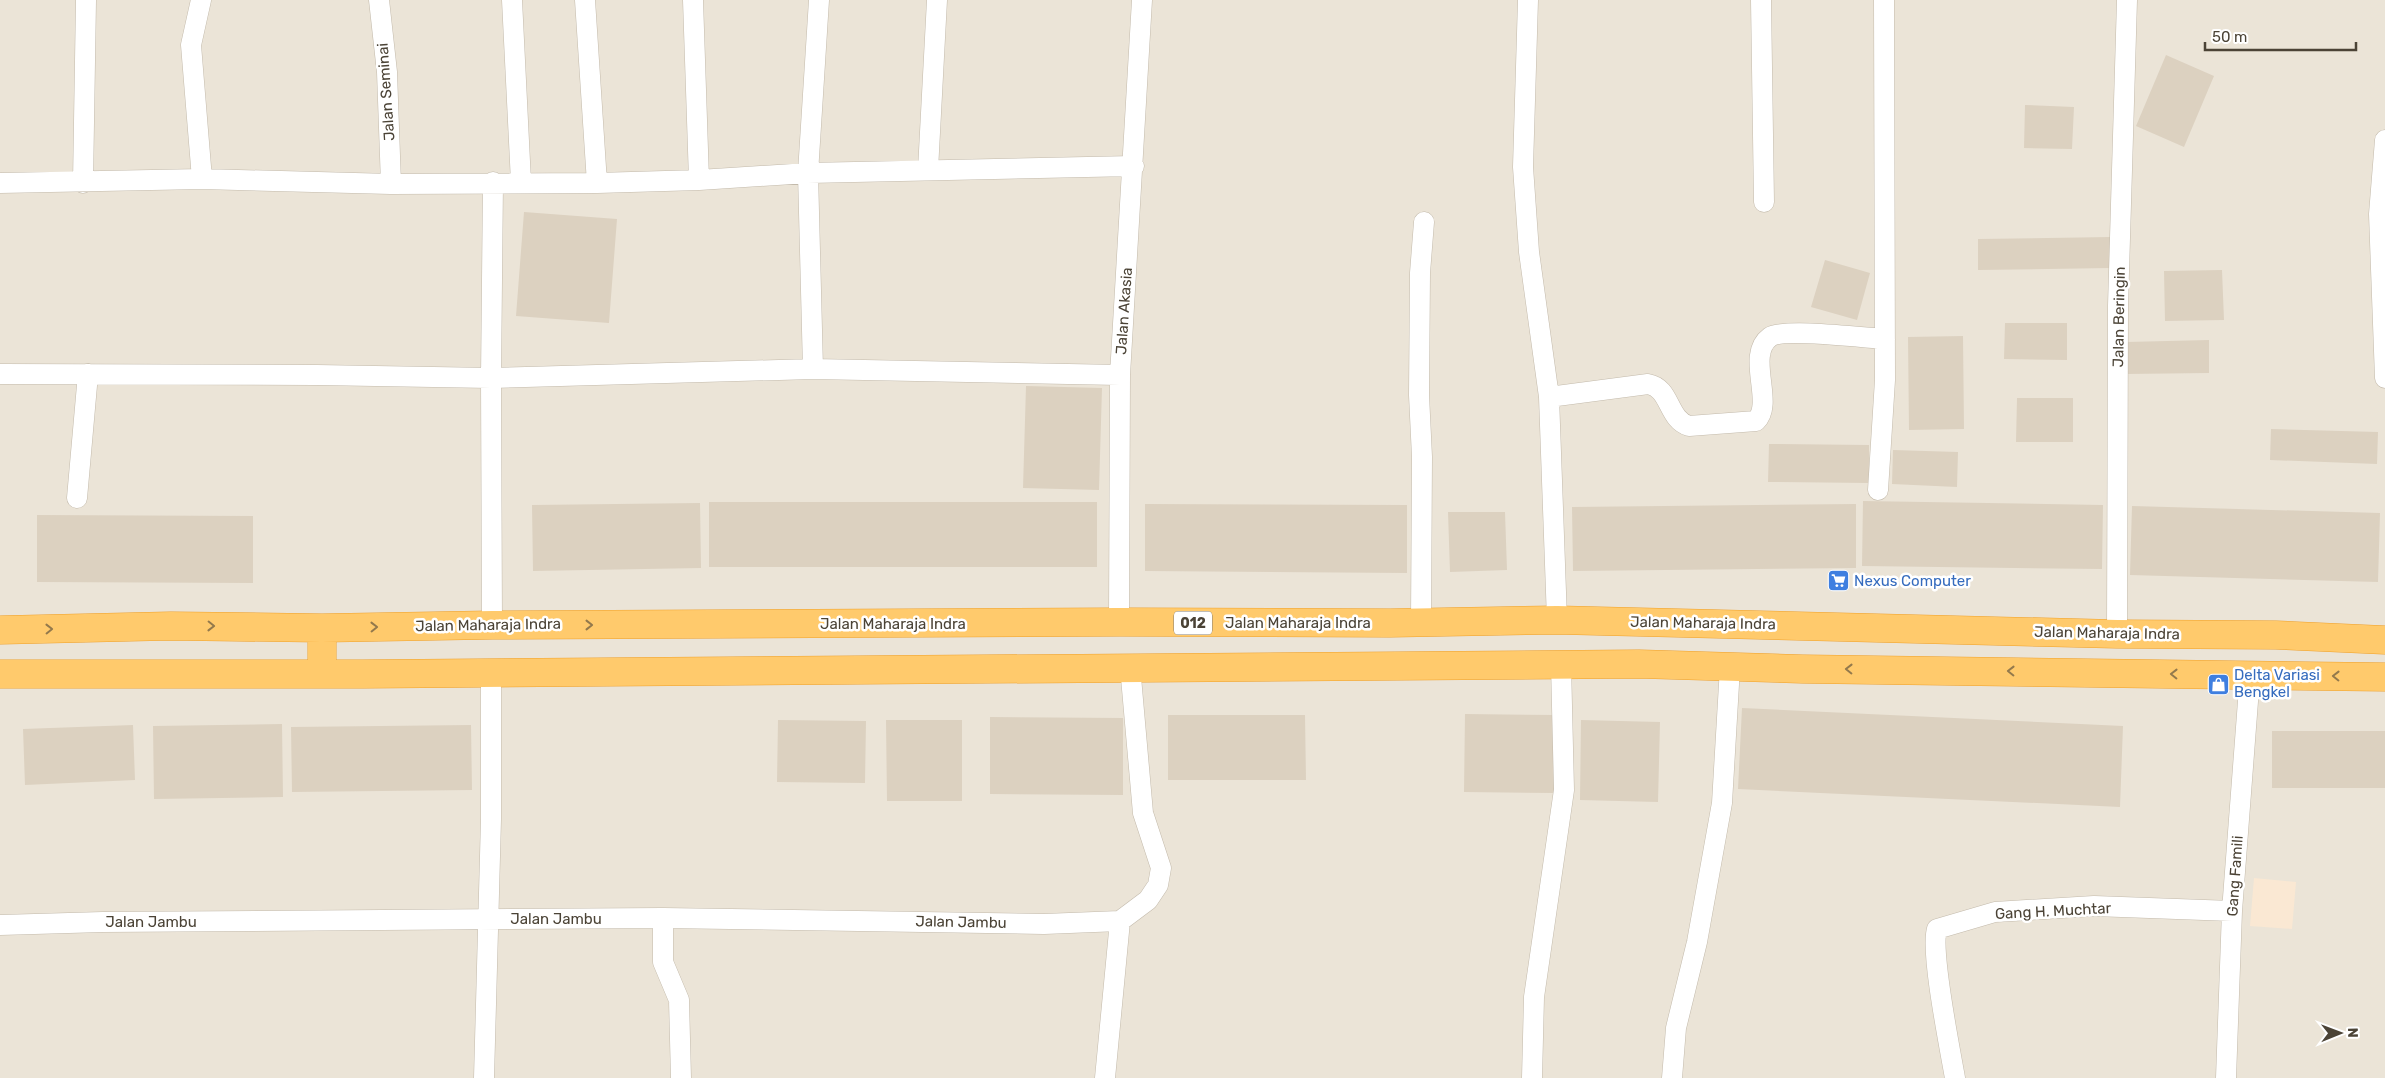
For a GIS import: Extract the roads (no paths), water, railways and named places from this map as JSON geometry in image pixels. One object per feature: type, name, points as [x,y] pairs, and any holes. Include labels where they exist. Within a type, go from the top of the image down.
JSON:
[{"type":"highway","name":"Jalan Maharaja Indra","points":[[0,630],[170,626],[322,628],[492,625],[1119,622],[1420,623],[1557,620],[2116,634],[2276,635],[2385,640]]},
{"type":"highway","points":[[1802,669],[1804,625]]},
{"type":"highway","points":[[322,628],[322,674]]},
{"type":"highway","points":[[0,674],[490,673],[1130,666],[1561,664],[2385,677]]},
{"type":"street","points":[[83,183],[86,0]]},
{"type":"street","points":[[201,0],[190,45],[202,179]]},
{"type":"street","name":"Jalan Seminai","points":[[379,0],[387,72],[391,184]]},
{"type":"street","points":[[512,0],[521,182]]},
{"type":"street","points":[[585,0],[597,183]]},
{"type":"street","points":[[693,0],[699,180]]},
{"type":"street","points":[[813,369],[808,173],[819,0]]},
{"type":"street","points":[[928,170],[936,0]]},
{"type":"street","name":"Jalan Akasia","points":[[1119,622],[1120,375],[1134,166],[1142,0]]},
{"type":"street","points":[[1528,0],[1523,168],[1529,252],[1549,397],[1557,620]]},
{"type":"street","points":[[1761,0],[1764,202]]},
{"type":"street","points":[[1878,490],[1885,380],[1884,0]]},
{"type":"street","name":"Jalan Beringin","points":[[2116,634],[2118,306],[2127,0]]},
{"type":"street","points":[[2385,140],[2379,214],[2385,378]]},
{"type":"street","points":[[0,183],[83,183],[202,179],[391,184],[493,182],[597,183],[699,180],[808,173],[1134,166]]},
{"type":"street","points":[[492,625],[491,378],[493,182]]},
{"type":"street","points":[[1420,623],[1422,457],[1418,395],[1420,273],[1424,222]]},
{"type":"street","points":[[1549,397],[1648,384],[1657,386],[1663,393],[1672,414],[1681,423],[1689,426],[1756,421],[1760,418],[1762,405],[1760,354],[1762,344],[1772,335],[1799,334],[1885,339]]},
{"type":"street","points":[[0,374],[317,374],[491,378],[813,369],[1120,375]]},
{"type":"street","points":[[77,498],[88,374]]},
{"type":"street","points":[[1532,1078],[1534,997],[1564,790],[1561,664]]},
{"type":"street","points":[[1105,1078],[1115,921],[1148,900],[1158,885],[1161,868],[1142,813],[1130,666]]},
{"type":"street","points":[[1672,1078],[1676,1028],[1697,942],[1722,803],[1730,666]]},
{"type":"street","points":[[484,1078],[488,920],[490,673]]},
{"type":"street","name":"Gang Famili","points":[[2226,1078],[2232,911],[2250,675]]},
{"type":"street","name":"Gang H. Muchtar","points":[[1954,1078],[1937,963],[1935,936],[1937,929],[1995,912],[2094,906],[2232,911]]},
{"type":"street","points":[[663,918],[663,962],[679,1000],[681,1078]]},
{"type":"street","name":"Jalan Jambu","points":[[0,926],[103,922],[663,918],[1044,924],[1115,921]]},
{"type":"place","name":"Nexus Computer","points":[[1838,581]]},
{"type":"place","name":"Delta Variasi Bengkel","points":[[2218,684]]}]
